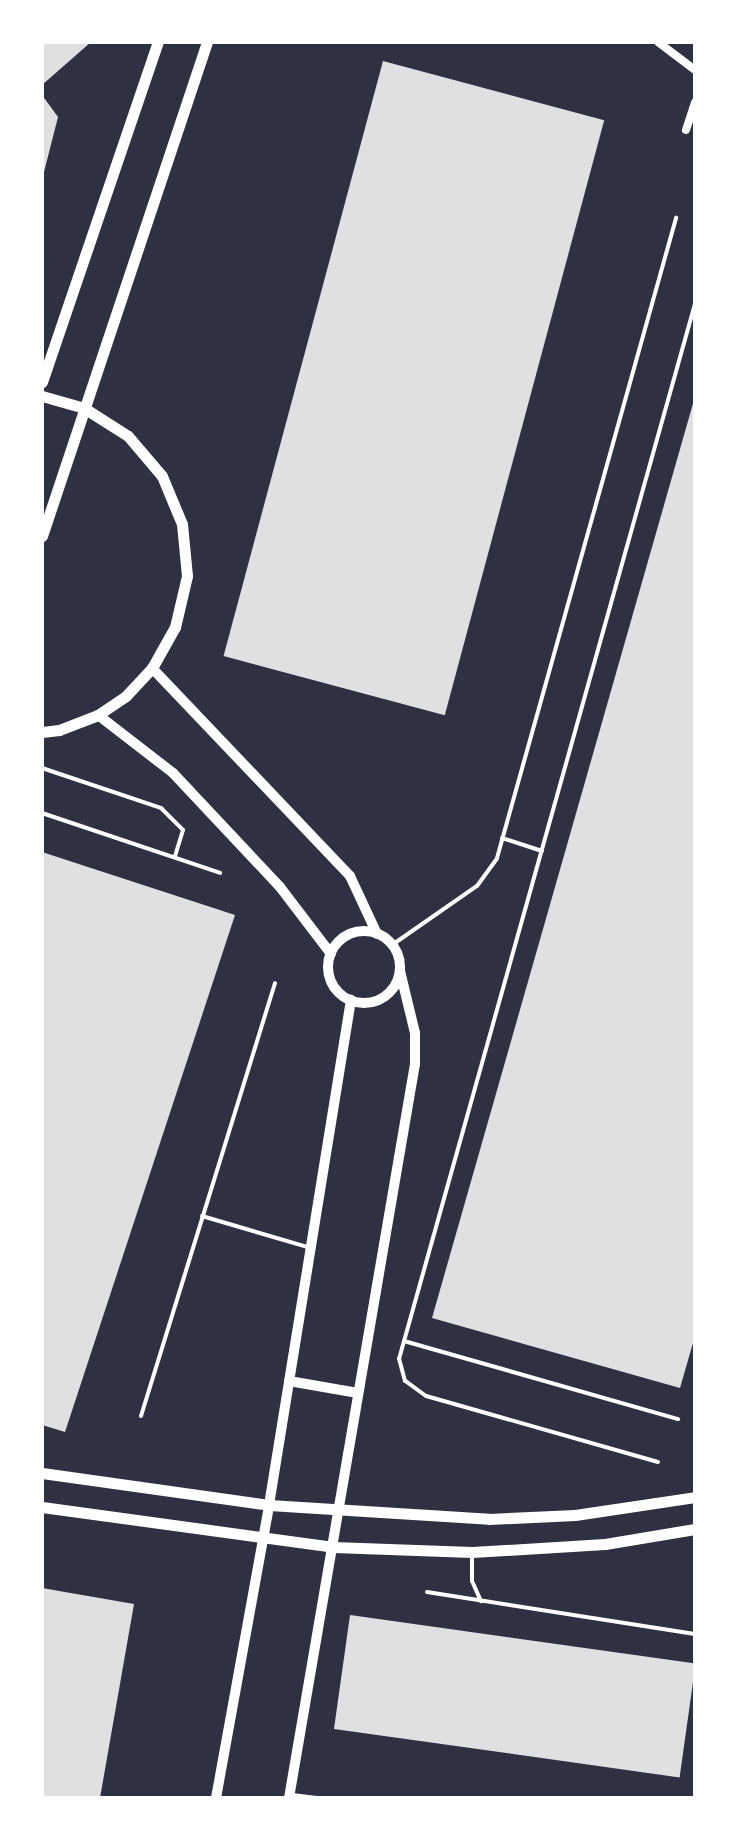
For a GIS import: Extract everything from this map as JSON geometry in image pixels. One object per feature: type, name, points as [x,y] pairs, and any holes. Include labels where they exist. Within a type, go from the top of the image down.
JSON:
[{"type":"main road","points":[[42,382],[158,42]]},
{"type":"main road","points":[[42,536],[207,42]]},
{"type":"main road","points":[[42,396],[84,408],[128,436],[162,476],[182,524],[187,576],[175,627],[152,668],[126,696],[98,715],[59,730],[42,732]]},
{"type":"main road","points":[[42,1473],[269,1505],[339,1512],[489,1519],[575,1515],[695,1497]]},
{"type":"main road","points":[[42,1507],[333,1547],[472,1552],[605,1544],[695,1529]]},
{"type":"street","points":[[658,42],[695,70]]},
{"type":"street","points":[[686,130],[695,102]]},
{"type":"street","points":[[152,668],[350,876],[377,934],[392,945],[417,1050],[289,1796]]},
{"type":"street","points":[[98,715],[173,773],[280,887],[331,954],[331,981],[351,1000],[378,1000],[393,988],[400,971]]},
{"type":"street","points":[[331,954],[350,934],[377,934]]},
{"type":"street","points":[[216,1798],[269,1505],[351,1000]]},
{"type":"street","points":[[289,1381],[358,1393]]},
{"type":"lane","points":[[392,945],[477,886],[497,858],[676,218]]},
{"type":"lane","points":[[658,1462],[426,1396],[413,1390],[400,1371],[404,1341],[695,304]]},
{"type":"lane","points":[[42,768],[161,808],[183,830],[175,858]]},
{"type":"lane","points":[[42,813],[220,873]]},
{"type":"lane","points":[[502,838],[542,851]]},
{"type":"lane","points":[[141,1416],[275,983]]},
{"type":"lane","points":[[202,1216],[311,1248]]},
{"type":"lane","points":[[404,1341],[678,1419]]},
{"type":"lane","points":[[472,1552],[472,1581],[481,1601]]},
{"type":"lane","points":[[427,1592],[695,1634]]},
{"type":"lane","points":[[289,1796],[317,1798]]},
{"type":"building","points":[[42,42],[91,42],[42,85]]},
{"type":"building","points":[[383,61],[604,120],[445,715],[224,656]]},
{"type":"building","points":[[42,95],[58,117],[43,176],[42,176]]},
{"type":"building","points":[[694,400],[695,1336],[680,1388],[432,1318]]},
{"type":"building","points":[[42,852],[235,915],[65,1432],[42,1425]]},
{"type":"building","points":[[42,1588],[134,1604],[100,1798],[42,1798]]},
{"type":"building","points":[[350,1615],[695,1663],[680,1777],[334,1729]]}]
